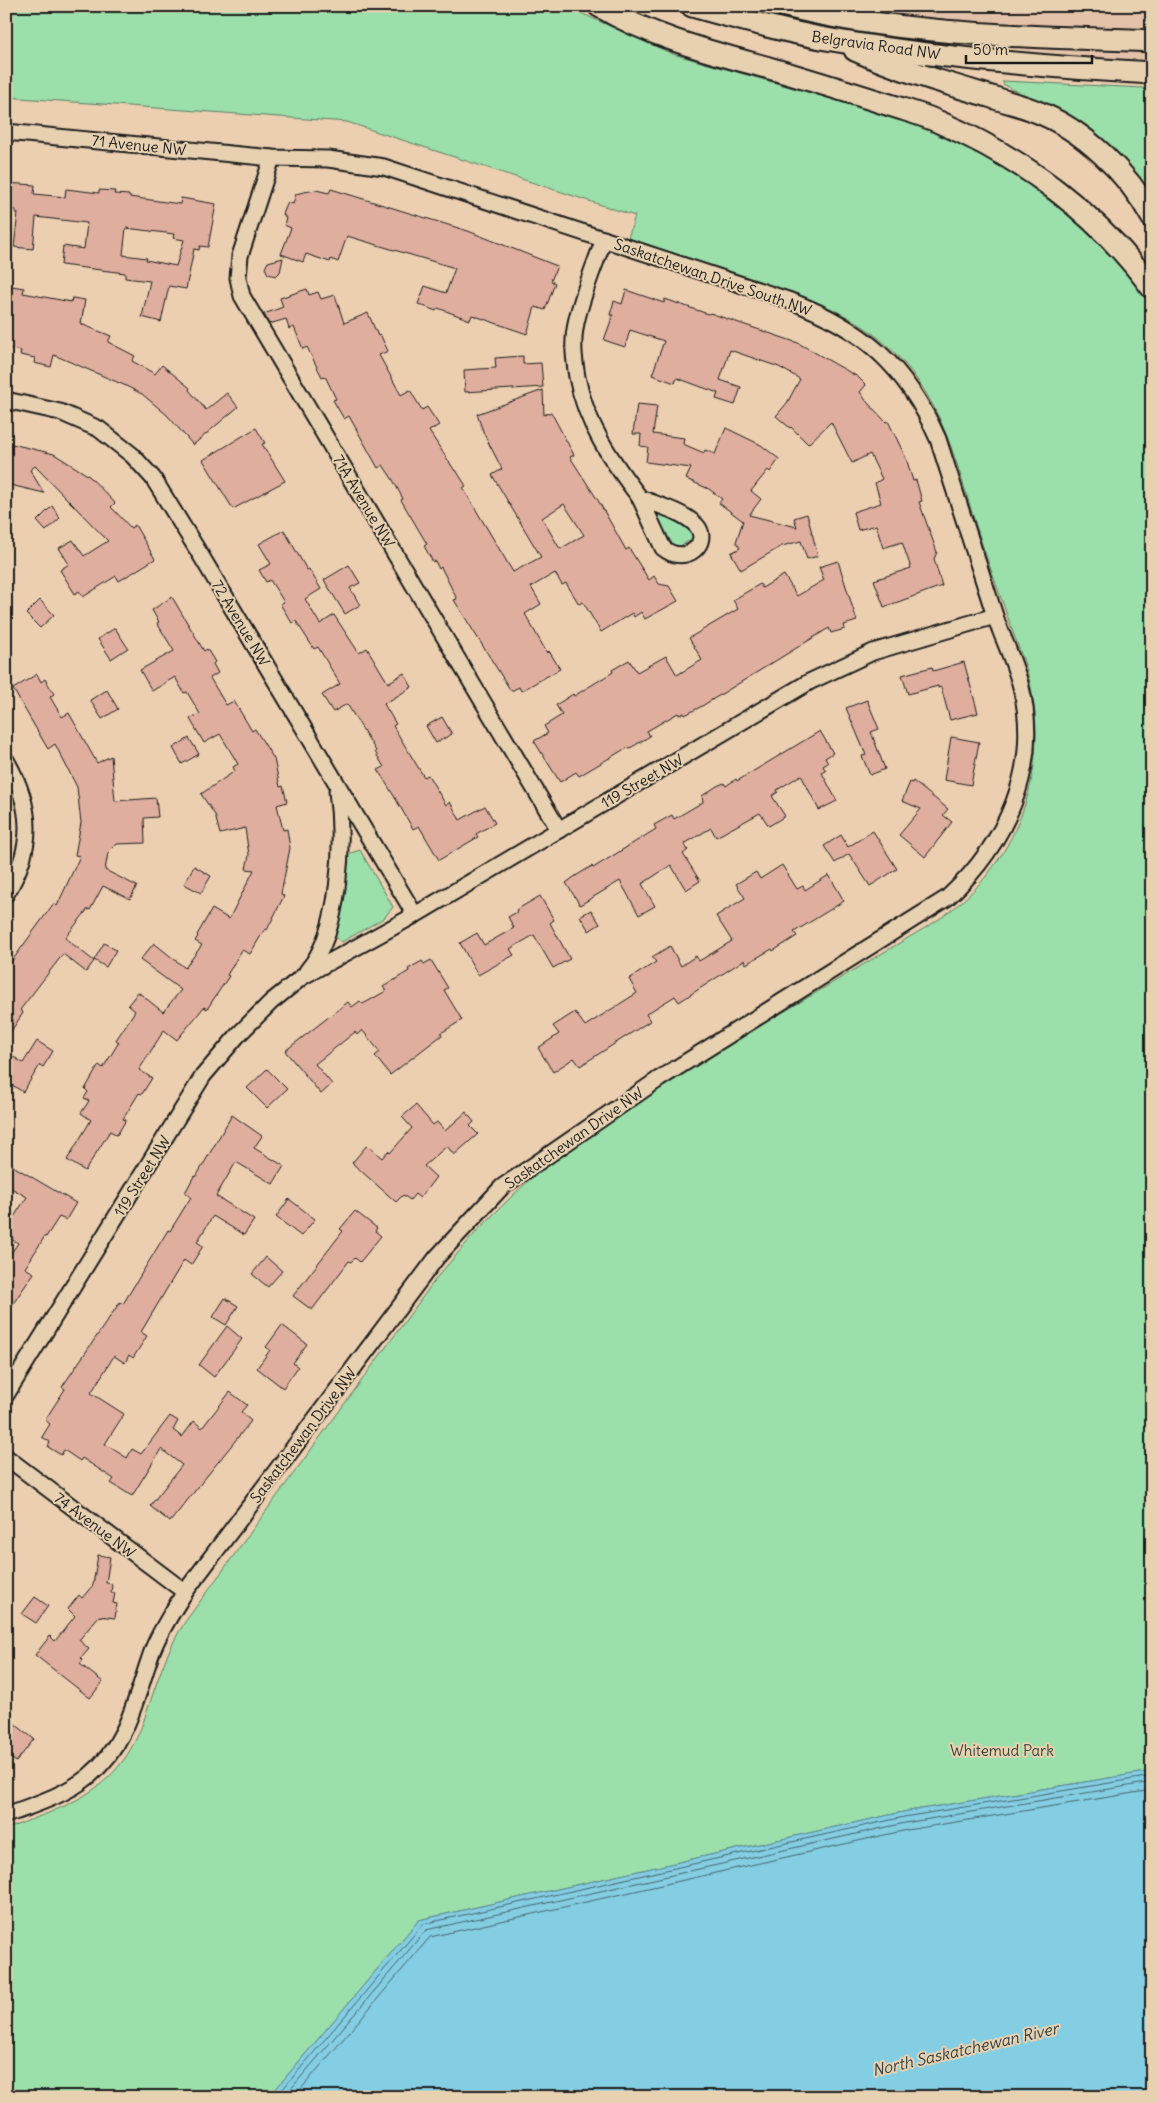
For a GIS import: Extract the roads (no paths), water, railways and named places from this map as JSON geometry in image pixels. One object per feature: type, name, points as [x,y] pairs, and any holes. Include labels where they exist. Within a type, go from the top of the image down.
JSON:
[{"type":"main road","points":[[599,6],[621,20],[666,37],[836,88],[939,122],[1007,156],[1053,187],[1096,224],[1138,268],[1152,288]]},
{"type":"main road","name":"Belgravia Road NW","points":[[692,6],[751,23],[831,40],[1048,67],[1152,74]]},
{"type":"main road","name":"Belgravia Road NW","points":[[786,6],[860,21],[941,31],[1152,41]]},
{"type":"main road","points":[[831,40],[885,64],[1037,111],[1077,134],[1108,159],[1141,198],[1152,217]]},
{"type":"street","name":"71 Avenue NW","points":[[6,132],[272,158]]},
{"type":"street","name":"Saskatchewan Drive South NW","points":[[272,158],[328,159],[384,167],[808,307],[844,326],[878,350],[907,382],[929,420],[938,439],[996,616]]},
{"type":"street","name":"71A Avenue NW","points":[[272,158],[240,256],[238,278],[242,296],[559,830]]},
{"type":"street","name":"Saskatchewan Drive South NW","points":[[604,239],[576,323],[573,344],[574,360],[581,399],[594,432],[615,466],[640,498]]},
{"type":"street","name":"72 Avenue NW","points":[[6,400],[60,412],[99,429],[132,455],[152,478],[200,554],[415,915]]},
{"type":"street","name":"119 Street NW","points":[[6,1395],[203,1076],[238,1035],[271,1002],[302,977],[415,915],[809,682],[873,652],[996,616]]},
{"type":"street","name":"Saskatchewan Drive NW","points":[[6,1815],[59,1794],[88,1777],[108,1758],[127,1728],[154,1647],[168,1619],[185,1592],[437,1257],[502,1187],[659,1079],[947,898],[980,865],[1004,825],[1013,804],[1021,774],[1026,740],[1021,686],[996,616]]},
{"type":"street","points":[[6,760],[23,795],[28,823],[26,850],[16,878],[6,894]]},
{"type":"street","name":"119 Street NW","points":[[302,977],[319,954],[325,940],[340,863],[341,837],[336,785]]},
{"type":"street","name":"74 Avenue NW","points":[[6,1457],[185,1592]]},
{"type":"water","name":"North Saskatchewan River","points":[[1152,1771],[1152,2097],[269,2097],[419,1920],[903,1812]]},
{"type":"park label","name":"Whitemud Park","points":[[1002,1750]]}]
